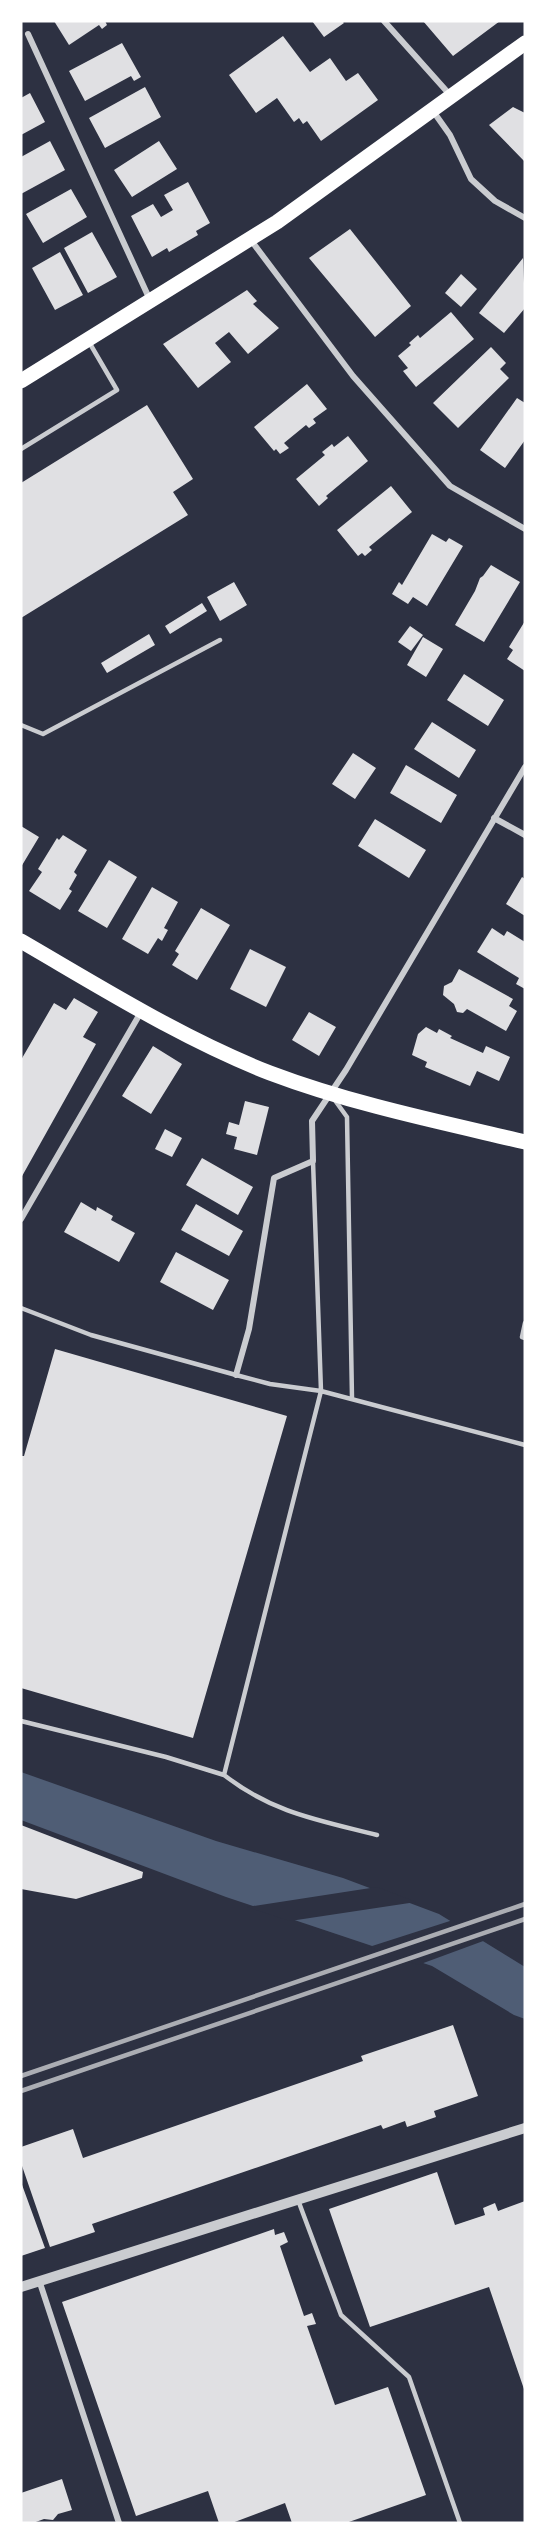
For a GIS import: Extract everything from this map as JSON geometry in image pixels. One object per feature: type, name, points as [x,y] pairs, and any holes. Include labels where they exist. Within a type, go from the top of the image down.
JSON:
[{"type":"main road","points":[[21,381],[277,222],[525,43]]},
{"type":"main road","points":[[21,940],[142,1011],[272,1073],[330,1093],[525,1142]]},
{"type":"street","points":[[384,21],[451,97]]},
{"type":"street","points":[[28,34],[151,300]]},
{"type":"street","points":[[432,110],[450,135],[471,179],[495,201],[525,218]]},
{"type":"street","points":[[250,238],[353,376],[450,486],[525,529]]},
{"type":"street","points":[[236,1375],[249,1329],[274,1178],[314,1161],[312,1122],[525,767]]},
{"type":"street","points":[[494,818],[525,835]]},
{"type":"street","points":[[21,1219],[142,1011]]},
{"type":"street","points":[[21,2287],[525,2128]]},
{"type":"street","points":[[39,2280],[119,2523]]},
{"type":"lane","points":[[21,449],[117,390],[87,340]]},
{"type":"lane","points":[[21,725],[43,734],[220,640]]},
{"type":"lane","points":[[330,1093],[347,1118],[352,1398]]},
{"type":"lane","points":[[224,1775],[321,1391],[314,1161]]},
{"type":"lane","points":[[21,1318],[23,1310],[91,1335],[236,1375],[270,1384],[352,1398],[525,1445]]},
{"type":"lane","points":[[525,1323],[522,1337],[525,1338]]},
{"type":"lane","points":[[21,1721],[166,1757],[224,1775],[247,1792],[287,1812],[377,1835]]},
{"type":"lane","points":[[298,2200],[341,2315],[409,2377],[460,2523]]},
{"type":"water","points":[[21,1772],[216,1841],[343,1878],[439,1914],[525,1967],[525,2019],[514,2015],[432,1966],[226,1897],[21,1820]]},
{"type":"pier","points":[[377,1887],[416,1902],[290,1921],[247,1907]]},
{"type":"pier","points":[[453,1920],[486,1940],[418,1965],[369,1947]]},
{"type":"building","points":[[54,21],[105,21],[107,25],[102,29],[99,25],[69,45]]},
{"type":"building","points":[[312,21],[342,21],[344,23],[324,37]]},
{"type":"building","points":[[423,21],[500,21],[453,56]]},
{"type":"building","points":[[283,36],[310,72],[330,58],[346,81],[358,73],[378,100],[321,141],[307,121],[303,124],[299,118],[294,122],[277,98],[256,113],[229,75]]},
{"type":"building","points":[[122,43],[141,77],[134,81],[131,76],[85,101],[69,71]]},
{"type":"building","points":[[145,87],[161,117],[105,148],[89,118]]},
{"type":"building","points":[[30,93],[45,122],[21,135],[21,98]]},
{"type":"building","points":[[513,107],[525,113],[525,162],[489,125]]},
{"type":"building","points":[[50,141],[65,170],[21,194],[21,157]]},
{"type":"building","points":[[159,141],[177,169],[132,197],[114,170]]},
{"type":"building","points":[[188,182],[210,223],[196,231],[198,235],[169,252],[167,248],[152,257],[131,216],[153,204],[161,217],[173,210],[164,195]]},
{"type":"building","points":[[71,189],[87,217],[43,243],[26,214]]},
{"type":"building","points":[[350,229],[411,306],[375,337],[309,258]]},
{"type":"building","points":[[92,232],[117,277],[88,293],[64,248]]},
{"type":"building","points":[[60,252],[83,295],[55,310],[32,268]]},
{"type":"building","points":[[523,258],[525,308],[504,333],[479,313]]},
{"type":"building","points":[[461,274],[477,289],[461,307],[445,293]]},
{"type":"building","points":[[247,290],[257,301],[253,304],[279,328],[248,354],[229,332],[215,343],[231,362],[198,388],[163,344]]},
{"type":"building","points":[[451,312],[474,339],[416,387],[403,371],[408,368],[398,356],[411,345],[409,343],[418,335],[420,338]]},
{"type":"building","points":[[491,347],[506,363],[500,369],[509,378],[458,428],[433,403]]},
{"type":"building","points":[[307,384],[327,409],[313,419],[316,423],[309,428],[306,425],[284,443],[289,448],[280,454],[276,449],[274,451],[254,427]]},
{"type":"building","points":[[517,398],[525,403],[525,440],[505,468],[480,450]]},
{"type":"building","points":[[147,405],[193,479],[173,492],[188,515],[21,618],[21,483]]},
{"type":"building","points":[[348,436],[368,461],[326,496],[328,498],[319,506],[296,479],[325,455],[322,452],[332,444],[334,447]]},
{"type":"building","points":[[391,486],[412,512],[369,547],[372,550],[365,556],[362,553],[358,556],[337,530]]},
{"type":"building","points":[[432,534],[446,542],[449,538],[463,546],[427,606],[413,597],[408,604],[392,594],[399,582],[402,585]]},
{"type":"building","points":[[491,565],[520,582],[484,642],[455,625],[480,578]]},
{"type":"building","points":[[234,582],[247,605],[220,621],[207,597]]},
{"type":"building","points":[[202,603],[207,611],[170,634],[165,626]]},
{"type":"building","points":[[525,621],[525,671],[507,659],[513,650],[509,647]]},
{"type":"building","points":[[410,626],[423,635],[411,651],[398,642]]},
{"type":"building","points":[[149,634],[155,645],[107,673],[101,663]]},
{"type":"building","points":[[423,637],[443,649],[426,677],[407,665]]},
{"type":"building","points":[[464,674],[504,700],[488,726],[447,700]]},
{"type":"building","points":[[432,722],[476,750],[459,778],[414,749]]},
{"type":"building","points":[[353,753],[376,768],[355,799],[332,784]]},
{"type":"building","points":[[406,765],[457,795],[441,823],[390,793]]},
{"type":"building","points":[[375,819],[426,850],[409,878],[358,846]]},
{"type":"building","points":[[21,826],[39,837],[21,867]]},
{"type":"building","points":[[63,835],[87,850],[74,872],[77,875],[69,889],[72,891],[60,910],[29,891],[42,872],[38,869],[57,838],[59,840]]},
{"type":"building","points":[[109,860],[137,877],[107,928],[78,911]]},
{"type":"building","points":[[522,877],[525,879],[525,916],[506,904]]},
{"type":"building","points":[[152,887],[178,902],[164,928],[168,930],[162,941],[158,938],[148,954],[122,939]]},
{"type":"building","points":[[201,908],[230,925],[197,980],[172,965],[179,954],[175,951]]},
{"type":"building","points":[[492,928],[504,936],[507,931],[525,942],[525,989],[516,984],[519,978],[477,952]]},
{"type":"building","points":[[250,949],[286,967],[266,1007],[230,989]]},
{"type":"building","points":[[459,969],[513,999],[509,1006],[517,1011],[506,1031],[467,1009],[463,1013],[457,1012],[454,1004],[443,995],[444,986],[452,982]]},
{"type":"building","points":[[74,998],[98,1012],[83,1037],[96,1044],[21,1178],[21,1060],[54,1003],[66,1010]]},
{"type":"building","points":[[309,1012],[336,1027],[319,1056],[292,1040]]},
{"type":"building","points":[[426,1027],[437,1033],[439,1029],[452,1036],[450,1038],[483,1053],[486,1046],[510,1057],[499,1081],[477,1071],[470,1086],[425,1067],[427,1062],[412,1055],[418,1034]]},
{"type":"building","points":[[153,1046],[182,1064],[151,1114],[122,1096]]},
{"type":"building","points":[[245,1101],[269,1107],[257,1155],[234,1149],[237,1137],[226,1134],[229,1122],[239,1125]]},
{"type":"building","points":[[165,1129],[182,1138],[172,1157],[155,1149]]},
{"type":"building","points":[[202,1158],[253,1187],[238,1215],[186,1185]]},
{"type":"building","points":[[81,1202],[96,1211],[97,1207],[113,1216],[111,1220],[135,1233],[119,1262],[64,1232]]},
{"type":"building","points":[[196,1204],[243,1231],[229,1256],[181,1230]]},
{"type":"building","points":[[176,1252],[229,1280],[213,1310],[160,1282]]},
{"type":"building","points":[[55,1349],[287,1416],[193,1738],[21,1688],[21,1456],[24,1456]]},
{"type":"building","points":[[21,1825],[143,1872],[142,1878],[76,1899],[21,1889]]},
{"type":"building","points":[[453,2025],[478,2096],[434,2111],[436,2117],[407,2127],[405,2121],[383,2129],[381,2125],[92,2224],[95,2232],[50,2247],[21,2163],[21,2147],[73,2129],[83,2158],[363,2061],[361,2056]]},
{"type":"building","points":[[437,2172],[455,2225],[485,2215],[483,2208],[495,2203],[498,2211],[525,2201],[525,2392],[489,2287],[370,2327],[329,2209]]},
{"type":"building","points":[[21,2182],[45,2248],[21,2256]]},
{"type":"building","points":[[274,2229],[275,2235],[284,2232],[288,2242],[280,2246],[304,2316],[312,2313],[316,2324],[307,2326],[335,2405],[388,2387],[426,2495],[346,2523],[292,2523],[285,2503],[232,2523],[219,2523],[208,2491],[136,2516],[62,2302]]},
{"type":"building","points":[[62,2479],[72,2510],[58,2514],[53,2520],[44,2519],[33,2523],[21,2523],[21,2493]]},
{"type":"railway","points":[[21,2076],[525,1904]]},
{"type":"railway","points":[[21,2091],[525,1919]]}]
